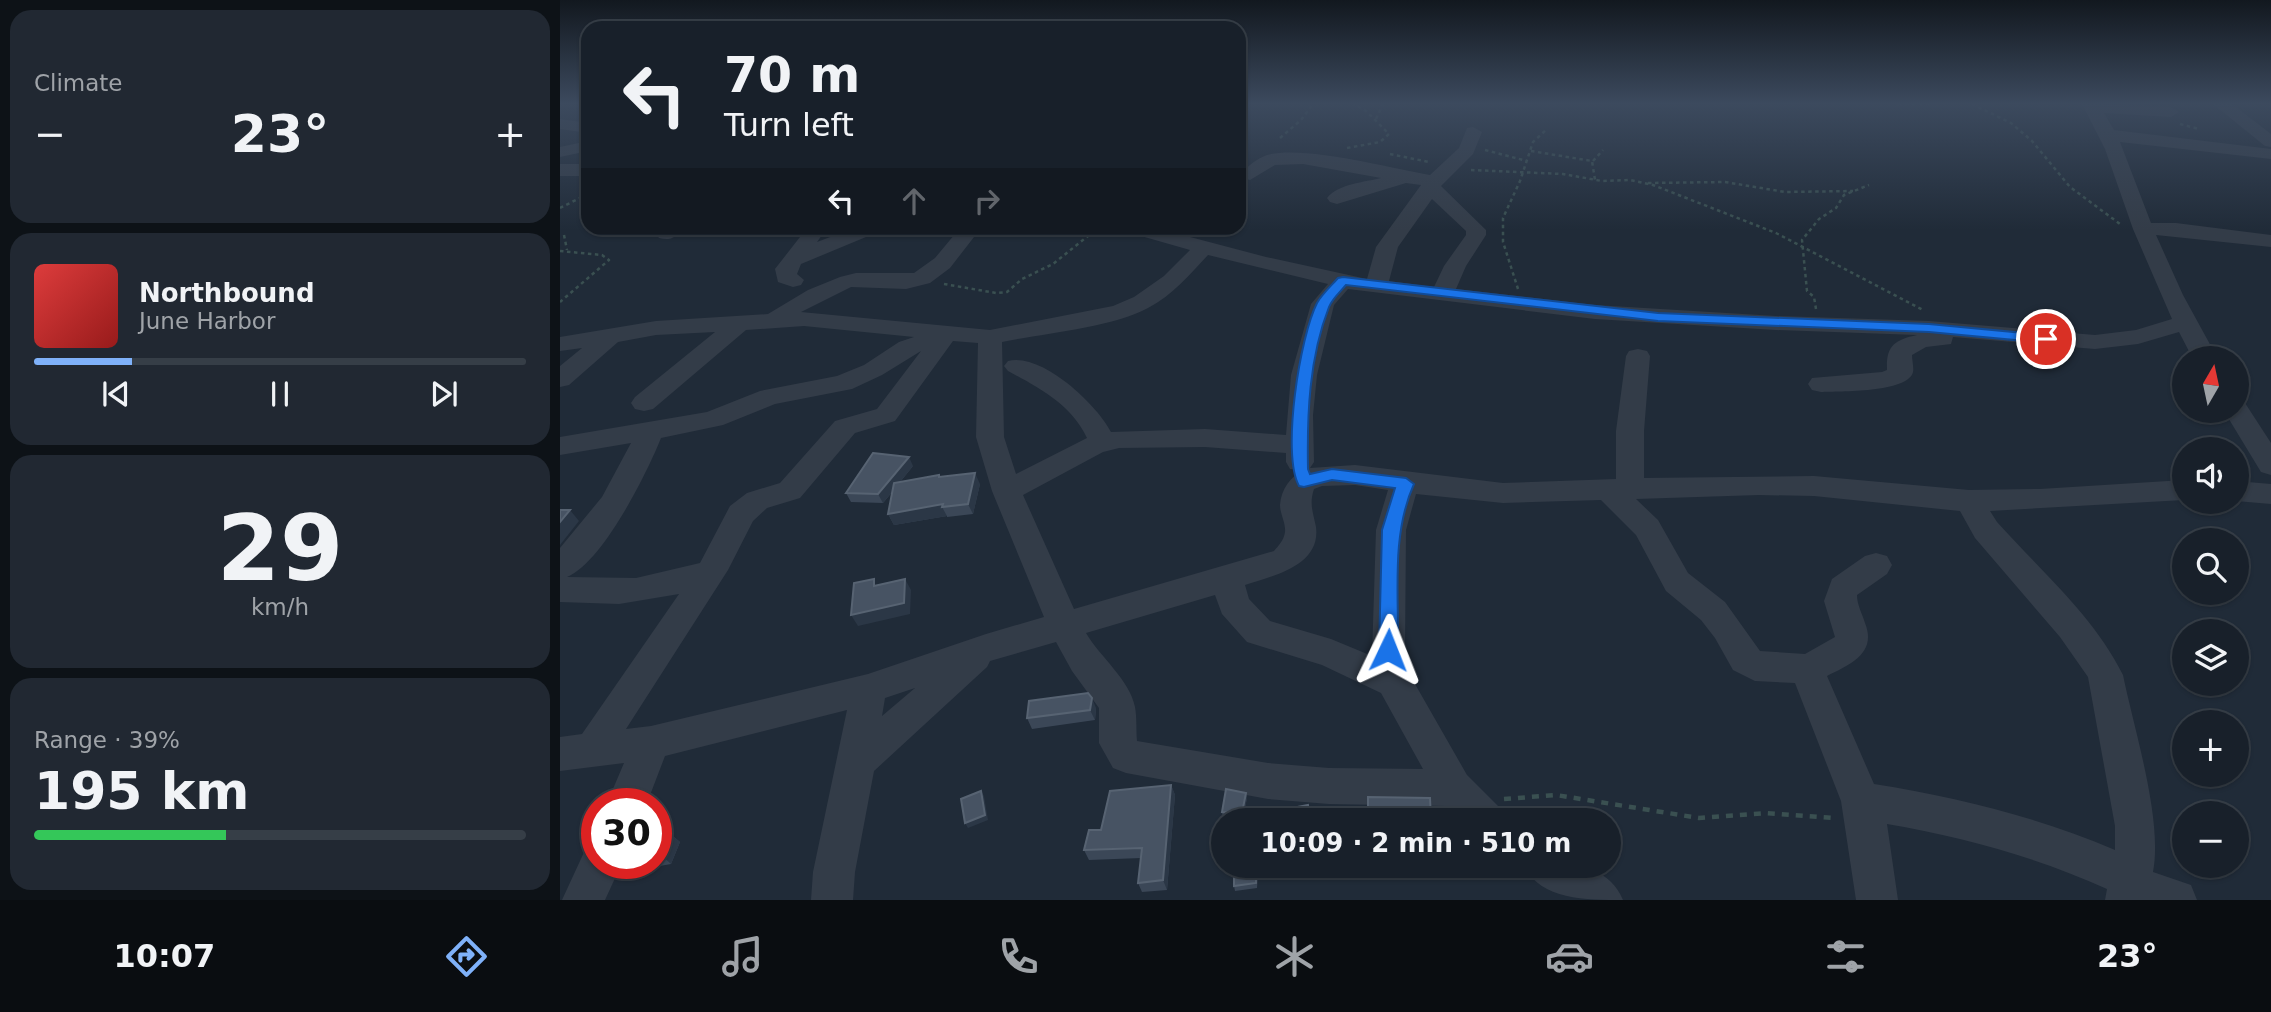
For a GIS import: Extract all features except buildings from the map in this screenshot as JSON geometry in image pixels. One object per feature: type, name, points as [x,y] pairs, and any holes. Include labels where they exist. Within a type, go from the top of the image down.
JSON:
[{"type":"street","points":[[1337,198],[1358,189],[1425,182],[1449,167],[1466,146]]},
{"type":"street","points":[[2113,146],[2143,229],[2184,323],[2198,346]]},
{"type":"street","points":[[2203,146],[2271,154]]},
{"type":"street","points":[[560,152],[581,148]]},
{"type":"street","points":[[1250,174],[1270,160],[1297,158],[1425,182],[1476,230],[1476,235],[1455,265],[1442,294]]},
{"type":"street","points":[[560,170],[581,170]]},
{"type":"street","points":[[1376,286],[1387,247],[1425,182]]},
{"type":"street","points":[[2143,229],[2176,229],[2271,241]]},
{"type":"street","points":[[813,235],[792,270],[858,235]]},
{"type":"street","points":[[773,321],[796,305],[847,282],[905,282],[922,278],[935,270],[965,235]]},
{"type":"street","points":[[1160,235],[1343,281],[1658,317],[1953,331],[2095,342],[2138,337],[2184,323]]},
{"type":"street","points":[[560,344],[656,328],[741,322],[833,320],[990,337],[1119,312],[1142,302],[1172,281],[1204,247]]},
{"type":"street","points":[[560,754],[651,743],[868,689],[986,648],[1284,559],[1292,553],[1301,530],[1295,505],[1304,482],[1300,469],[1300,445],[1304,375],[1323,304],[1343,281]]},
{"type":"street","points":[[644,403],[741,322]]},
{"type":"street","points":[[991,394],[1057,324]]},
{"type":"street","points":[[1821,384],[1887,380],[1899,373],[1899,353],[1908,345],[1924,340],[1965,339],[1953,331]]},
{"type":"street","points":[[560,446],[713,419],[769,397],[843,383],[873,370],[908,347],[946,334]]},
{"type":"street","points":[[592,751],[710,572],[734,524],[747,508],[761,498],[790,491],[845,428],[886,415],[946,334]]},
{"type":"street","points":[[560,379],[611,335]]},
{"type":"street","points":[[990,337],[990,437],[1007,491],[1064,624],[1084,662],[1114,699],[1118,713],[1118,743],[1126,755],[1268,781],[1329,786],[1470,807]]},
{"type":"street","points":[[1638,356],[1630,431],[1619,489],[1647,528],[1677,582],[1722,621],[1739,653],[1750,665],[1805,670],[1817,689],[1864,811],[1877,900]]},
{"type":"street","points":[[1017,366],[1075,400],[1087,412],[1103,443]]},
{"type":"street","points":[[2245,424],[2271,466]]},
{"type":"street","points":[[560,567],[592,536],[631,479],[650,432]]},
{"type":"street","points":[[1007,491],[1103,443],[1119,439],[1205,438],[1300,445]]},
{"type":"street","points":[[1304,482],[1332,474],[1503,493],[1686,485],[1814,486],[1969,501],[2040,500],[2172,491]]},
{"type":"street","points":[[1406,484],[1398,501],[1391,530],[1388,650],[1394,681],[1470,807]]},
{"type":"street","points":[[2249,492],[2271,494]]},
{"type":"street","points":[[1969,501],[1986,530],[2072,627],[2105,675],[2136,826],[2136,854],[2128,888]]},
{"type":"street","points":[[1805,670],[1851,645],[1851,626],[1840,601],[1840,594],[1847,584],[1876,565]]},
{"type":"street","points":[[560,589],[618,593],[645,591],[710,572]]},
{"type":"street","points":[[1227,578],[1234,605],[1259,632],[1331,653],[1394,681]]},
{"type":"street","points":[[857,762],[986,648]]},
{"type":"street","points":[[832,900],[834,872],[857,762],[868,689]]},
{"type":"street","points":[[633,788],[651,743]]},
{"type":"street","points":[[1864,811],[1923,810],[2007,832],[2096,862],[2128,888],[2176,900]]},
{"type":"street","points":[[1565,878],[1602,900]]},
{"type":"street","points":[[583,900],[593,879]]},
{"type":"path","points":[[1340,148],[1350,146]]},
{"type":"path","points":[[1487,146],[1527,161]]},
{"type":"path","points":[[1517,301],[1518,289],[1503,242],[1502,229],[1506,210],[1532,146]]},
{"type":"path","points":[[2036,146],[2070,187],[2122,225]]},
{"type":"path","points":[[1595,180],[1593,161],[1603,150]]},
{"type":"path","points":[[1531,151],[1593,161]]},
{"type":"path","points":[[1390,154],[1479,171],[1522,171],[1646,183],[1725,182],[1789,192],[1853,191]]},
{"type":"path","points":[[1646,183],[1776,233],[1927,313],[1953,331]]},
{"type":"path","points":[[1812,324],[1816,304],[1807,291],[1801,246],[1819,219],[1836,208],[1844,195],[1869,185]]},
{"type":"path","points":[[560,208],[581,197]]},
{"type":"path","points":[[564,235],[567,250]]},
{"type":"path","points":[[922,278],[928,282],[996,293],[1007,292],[1022,279],[1053,264],[1089,235]]},
{"type":"path","points":[[560,251],[602,255],[609,260],[560,302]]},
{"type":"path","points":[[1470,807],[1542,794],[1583,798],[1699,818],[1766,813],[1864,811]]},
{"type":"route","points":[[1388,650],[1391,530],[1398,501],[1406,484],[1332,474],[1304,482],[1300,469],[1300,415],[1304,375],[1323,304],[1343,281],[1595,312],[1776,323],[1929,328],[2046,339]]}]
